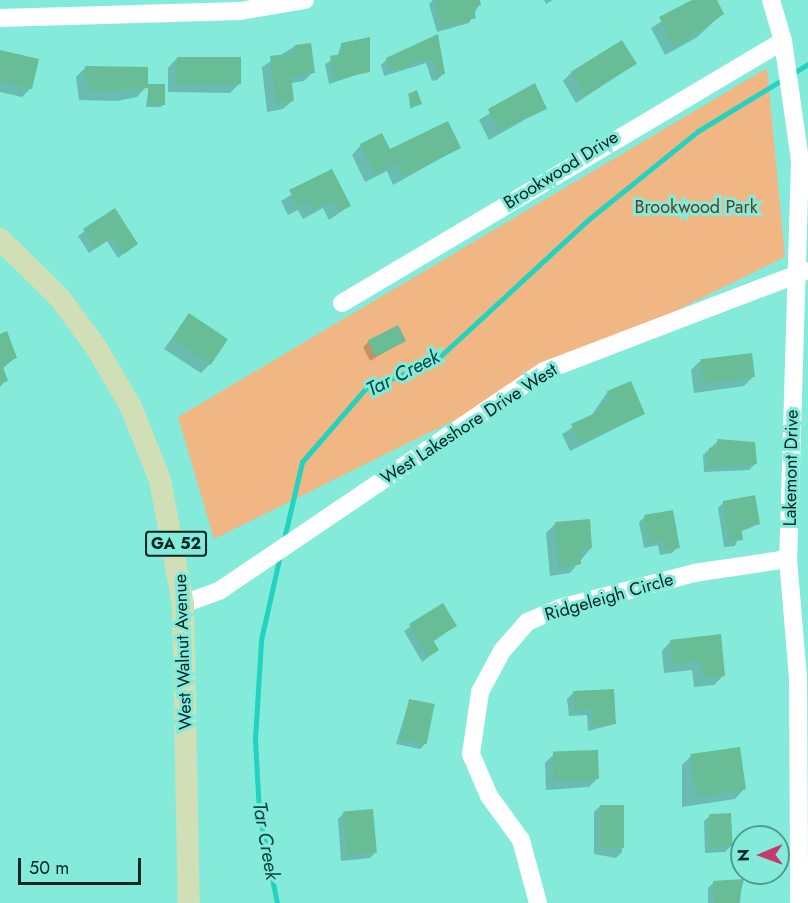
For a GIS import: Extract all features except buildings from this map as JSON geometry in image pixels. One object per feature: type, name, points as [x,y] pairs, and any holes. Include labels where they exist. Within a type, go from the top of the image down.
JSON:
[{"type":"main road","name":"West Walnut Avenue","points":[[0,239],[76,319],[131,407],[169,513],[183,604],[189,903]]},
{"type":"street","points":[[0,18],[240,11],[306,0]]},
{"type":"street","name":"Lakemont Drive","points":[[771,0],[783,40],[800,161],[798,201],[802,271],[788,560],[798,677],[799,903]]},
{"type":"street","name":"Brookwood Drive","points":[[342,303],[783,40]]},
{"type":"street","points":[[798,201],[808,220]]},
{"type":"street","name":"West Lakeshore Drive West","points":[[183,604],[219,591],[544,371],[802,271]]},
{"type":"street","name":"Ridgeleigh Circle","points":[[538,903],[521,840],[489,796],[471,754],[480,692],[502,651],[527,622],[560,608],[694,573],[788,560]]},
{"type":"green space","name":"Brookwood Park","points":[[767,68],[785,257],[214,539],[178,417]]},
{"type":"waterway","name":"Tar Creek","points":[[283,543],[302,462],[365,389],[434,362],[589,219],[698,131],[808,64]]},
{"type":"waterway","name":"Tar Creek","points":[[277,903],[259,813],[255,739],[261,640],[280,555]]}]
